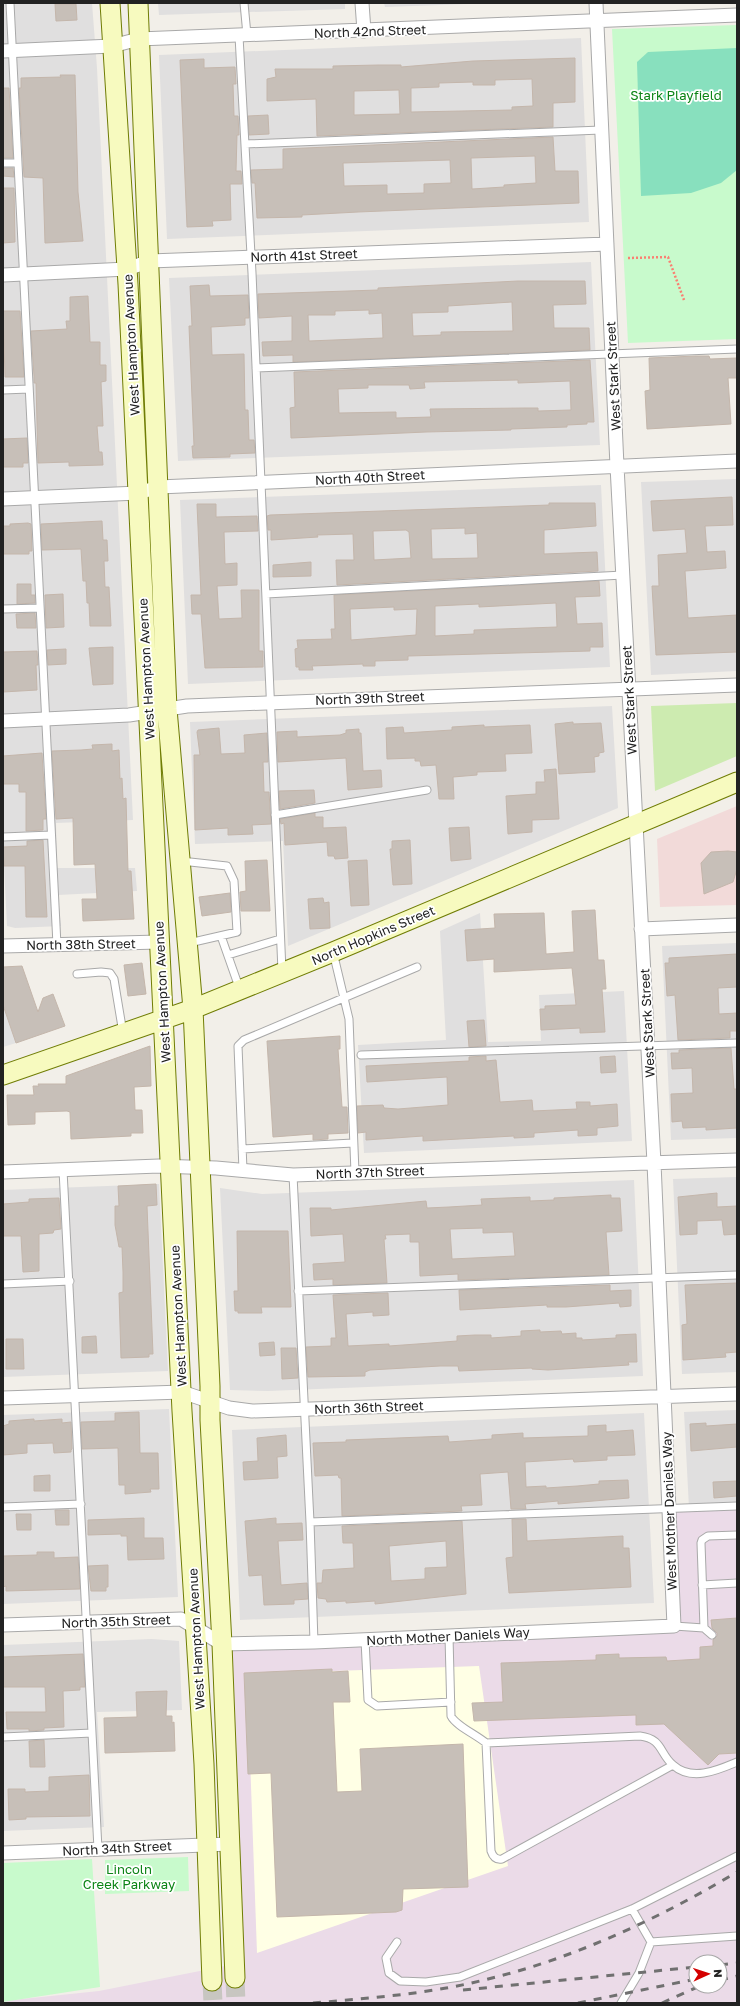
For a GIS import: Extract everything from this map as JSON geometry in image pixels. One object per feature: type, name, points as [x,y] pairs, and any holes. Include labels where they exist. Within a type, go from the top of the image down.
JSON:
[{"type":"main road","name":"West Hampton Avenue","points":[[110,3],[127,269],[159,942],[195,1628],[215,1764],[230,1844],[235,1978]]},
{"type":"main road","name":"West Hampton Avenue","points":[[138,3],[150,261],[167,709],[193,1009],[222,1644],[215,1764],[208,1845],[212,1981]]},
{"type":"main road","name":"North Hopkins Street","points":[[3,1075],[193,1009],[333,952],[737,782]]},
{"type":"street","points":[[362,3],[364,31]]},
{"type":"street","name":"West Stark Street","points":[[596,3],[617,466],[654,1163],[664,1396]]},
{"type":"street","name":"North 42nd Street","points":[[8,51],[112,46],[139,39],[737,15]]},
{"type":"street","name":"North 41st Street","points":[[3,275],[127,269],[150,261],[607,244]]},
{"type":"street","name":"North 40th Street","points":[[3,499],[138,493],[159,487],[737,461]]},
{"type":"street","name":"North 39th Street","points":[[3,721],[129,715],[187,706],[737,684]]},
{"type":"street","points":[[642,929],[737,925]]},
{"type":"street","name":"North 38th Street","points":[[3,946],[159,942]]},
{"type":"street","name":"North 37th Street","points":[[3,1172],[171,1166],[243,1170],[293,1175],[737,1160]]},
{"type":"street","name":"North 36th Street","points":[[3,1398],[182,1392],[210,1403],[229,1408],[252,1411],[737,1394]]},
{"type":"street","name":"West Mother Daniels Way","points":[[664,1396],[674,1626]]},
{"type":"street","name":"North 35th Street","points":[[3,1625],[181,1619],[222,1644]]},
{"type":"street","name":"North Mother Daniels Way","points":[[222,1644],[365,1640],[674,1626]]},
{"type":"street","name":"North 34th Street","points":[[3,1854],[230,1844]]},
{"type":"lane","points":[[10,3],[8,51],[24,274],[57,944]]},
{"type":"lane","points":[[244,3],[243,36],[245,144],[282,973]]},
{"type":"lane","points":[[245,144],[601,130]]},
{"type":"lane","points":[[3,163],[17,163]]},
{"type":"lane","points":[[256,368],[737,348]]},
{"type":"lane","points":[[3,390],[29,389]]},
{"type":"lane","points":[[266,594],[623,575]]},
{"type":"lane","points":[[3,609],[40,608]]},
{"type":"lane","points":[[275,815],[427,790]]},
{"type":"lane","points":[[3,837],[52,835]]},
{"type":"lane","points":[[179,860],[227,866],[234,881],[237,932],[187,944]]},
{"type":"lane","points":[[221,936],[240,990]]},
{"type":"lane","points":[[228,955],[280,939]]},
{"type":"lane","points":[[333,952],[349,1019],[355,1173]]},
{"type":"lane","points":[[243,1170],[238,1046],[244,1040],[417,967]]},
{"type":"lane","points":[[77,974],[101,972],[110,973],[114,979],[123,1033]]},
{"type":"lane","points":[[361,1055],[737,1043]]},
{"type":"lane","points":[[242,1149],[353,1144]]},
{"type":"lane","points":[[63,1170],[76,1396],[98,1849]]},
{"type":"lane","points":[[293,1175],[310,1522],[314,1642]]},
{"type":"lane","points":[[298,1291],[737,1275]]},
{"type":"lane","points":[[3,1284],[70,1281]]},
{"type":"lane","points":[[3,1508],[81,1504]]},
{"type":"lane","points":[[310,1522],[737,1506]]},
{"type":"lane","points":[[704,1628],[700,1549],[702,1540],[705,1538],[737,1535]]},
{"type":"lane","points":[[702,1585],[737,1583]]},
{"type":"lane","points":[[674,1626],[704,1628],[712,1635]]},
{"type":"lane","points":[[448,1636],[453,1719],[486,1743],[649,1737],[658,1744],[673,1765],[685,1772],[703,1774],[718,1770],[737,1762]]},
{"type":"lane","points":[[365,1640],[368,1700],[377,1706],[451,1702]]},
{"type":"lane","points":[[3,1737],[92,1733]]},
{"type":"lane","points":[[486,1743],[491,1851],[494,1858],[498,1860],[673,1765]]},
{"type":"lane","points":[[397,1942],[386,1958],[389,1973],[400,1981],[426,1982],[460,1977],[632,1909],[737,1856]]},
{"type":"lane","points":[[632,1909],[651,1942]]},
{"type":"lane","points":[[651,1942],[737,1936]]},
{"type":"lane","points":[[621,2003],[638,1973],[651,1942]]},
{"type":"path","points":[[628,258],[668,257],[684,300]]},
{"type":"shaded area","points":[[3,3],[92,3],[97,68],[133,820],[56,823],[57,868],[135,868],[137,891],[58,895],[61,926],[15,928],[7,926],[3,847]]},
{"type":"shaded area","points":[[158,3],[345,3],[345,9],[159,15]]},
{"type":"shaded area","points":[[384,3],[495,3],[385,7]]},
{"type":"shaded area","points":[[581,38],[589,222],[167,239],[159,55]]},
{"type":"shaded area","points":[[591,262],[600,445],[178,461],[169,278]]},
{"type":"shaded area","points":[[737,479],[737,671],[651,675],[641,482]]},
{"type":"shaded area","points":[[601,485],[610,667],[188,684],[180,500]]},
{"type":"shaded area","points":[[612,706],[618,808],[288,946],[283,841],[195,844],[190,722]]},
{"type":"shaded area","points":[[737,806],[737,905],[660,907],[657,839]]},
{"type":"shaded area","points":[[480,913],[488,1042],[541,1041],[539,995],[624,991],[632,1141],[364,1153],[358,1045],[446,1040],[440,931]]},
{"type":"shaded area","points":[[737,943],[737,1138],[671,1140],[662,946]]},
{"type":"shaded area","points":[[3,1005],[16,1043],[3,1047]]},
{"type":"shaded area","points":[[737,1177],[737,1372],[682,1374],[673,1179]]},
{"type":"shaded area","points":[[634,1180],[643,1376],[268,1391],[230,1390],[220,1188],[262,1194]]},
{"type":"shaded area","points":[[159,1184],[168,1371],[3,1377],[3,1190]]},
{"type":"shaded area","points":[[169,1409],[178,1597],[3,1604],[3,1415]]},
{"type":"shaded area","points":[[737,1410],[737,1506],[689,1508],[684,1412]]},
{"type":"shaded area","points":[[644,1413],[654,1603],[240,1620],[232,1430]]},
{"type":"shaded area","points":[[737,1506],[737,2003],[3,2003],[3,2001],[99,1991],[235,1964],[222,1644],[673,1626],[669,1509]]},
{"type":"shaded area","points":[[152,1639],[179,1641],[182,1710],[97,1712],[104,1827],[3,1831],[3,1645]]},
{"type":"shaded area","points":[[479,1666],[508,1866],[257,1953],[247,1674]]},
{"type":"green space","name":"Stark Playfield","points":[[737,25],[737,339],[628,343],[612,29]]},
{"type":"green space","points":[[737,48],[737,170],[721,183],[691,193],[641,196],[637,62],[648,52]]},
{"type":"green space","points":[[737,703],[737,756],[655,791],[651,706]]},
{"type":"green space","name":"Lincoln Creek Parkway","points":[[188,1857],[189,1891],[105,1894],[105,1860]]},
{"type":"green space","name":"Lincoln Creek Parkway","points":[[92,1859],[100,1987],[3,2002],[3,1863]]},
{"type":"building","points":[[55,4],[76,4],[77,20],[56,21]]},
{"type":"building","points":[[575,58],[575,102],[553,103],[553,127],[317,136],[316,99],[267,101],[267,79],[276,77],[275,69],[333,69],[333,66],[379,65],[401,65],[401,67],[473,61]],"holes":[[[532,79],[533,106],[512,107],[512,110],[411,112],[411,88],[439,87],[439,83],[473,82],[473,85],[495,85],[495,80]],[[399,90],[400,114],[354,115],[354,91]]]},
{"type":"building","points":[[204,59],[204,68],[235,67],[236,84],[233,84],[234,116],[238,116],[239,135],[237,135],[236,171],[241,171],[242,184],[230,184],[231,220],[212,221],[213,226],[187,227],[180,60]]},
{"type":"building","points":[[60,75],[75,75],[78,192],[83,241],[45,243],[43,178],[24,177],[19,88],[21,88],[21,78],[61,77]]},
{"type":"building","points":[[3,88],[9,88],[13,158],[3,158]]},
{"type":"building","points":[[268,115],[269,134],[249,135],[248,116]]},
{"type":"building","points":[[553,137],[555,171],[578,171],[579,203],[358,212],[302,215],[302,217],[257,218],[255,183],[252,183],[251,170],[283,169],[283,149]],"holes":[[[535,156],[536,183],[472,189],[471,158]],[[450,160],[451,183],[424,184],[424,193],[387,194],[387,185],[344,186],[343,163]]]},
{"type":"building","points":[[3,168],[13,168],[14,177],[3,176]]},
{"type":"building","points":[[3,188],[14,188],[15,242],[3,243]]},
{"type":"building","points":[[518,281],[585,281],[586,304],[553,305],[554,328],[589,328],[590,350],[293,362],[293,355],[263,356],[262,342],[292,341],[292,316],[259,318],[258,294],[378,290],[378,288]],"holes":[[[512,302],[513,331],[441,332],[441,335],[413,336],[412,313],[448,312],[448,306]],[[369,310],[369,314],[382,313],[383,338],[309,341],[308,315],[335,315],[335,311]]]},
{"type":"building","points":[[209,285],[210,296],[248,295],[249,318],[245,318],[245,325],[211,327],[212,355],[244,354],[245,410],[248,410],[249,440],[254,440],[255,453],[230,454],[230,457],[193,458],[192,446],[194,446],[189,326],[192,326],[190,286]]},
{"type":"building","points":[[88,296],[90,342],[100,342],[100,365],[106,365],[106,381],[101,382],[103,426],[97,426],[99,452],[102,452],[103,465],[69,466],[69,462],[38,463],[36,383],[34,383],[31,331],[67,329],[66,321],[70,321],[70,297]]},
{"type":"building","points":[[3,311],[20,311],[24,377],[5,377]]},
{"type":"building","points":[[709,356],[710,359],[737,358],[737,378],[728,378],[731,424],[647,429],[645,391],[650,390],[649,358]]},
{"type":"building","points":[[590,360],[594,422],[587,422],[587,424],[567,425],[567,427],[511,430],[291,438],[290,408],[295,407],[294,372]],"holes":[[[518,380],[518,383],[570,381],[571,410],[538,411],[538,408],[430,409],[431,417],[396,418],[396,412],[339,413],[338,389],[368,388],[368,385],[409,385],[410,389],[425,388],[424,382]]]},
{"type":"building","points":[[27,438],[28,463],[23,463],[23,467],[3,467],[3,439]]},
{"type":"building","points":[[732,497],[733,525],[705,526],[707,552],[725,551],[726,568],[685,571],[688,618],[737,615],[737,652],[656,655],[652,586],[659,586],[658,555],[687,553],[685,529],[653,531],[651,501]]},
{"type":"building","points":[[549,503],[595,503],[596,526],[544,530],[544,554],[597,552],[598,571],[337,585],[336,560],[354,560],[353,534],[317,535],[318,537],[271,540],[271,530],[268,530],[267,516],[270,515],[549,505]],"holes":[[[465,528],[465,534],[477,533],[478,558],[432,559],[431,529]],[[406,530],[409,532],[411,558],[374,560],[373,531]]]},
{"type":"building","points":[[197,504],[216,504],[216,517],[257,516],[258,531],[224,532],[225,564],[237,563],[237,585],[217,586],[219,619],[242,618],[241,590],[259,590],[259,651],[263,651],[263,667],[205,668],[201,614],[192,614],[191,595],[201,595]]},
{"type":"building","points":[[102,521],[103,540],[107,540],[108,561],[104,561],[105,587],[109,587],[111,626],[90,626],[86,581],[83,581],[81,549],[42,550],[41,524]]},
{"type":"building","points":[[28,523],[31,524],[32,551],[29,551],[29,554],[3,554],[3,526]]},
{"type":"building","points":[[311,562],[311,576],[273,577],[273,565]]},
{"type":"building","points":[[599,581],[600,596],[575,597],[577,624],[602,623],[603,647],[590,647],[590,651],[408,656],[408,660],[375,661],[375,666],[363,666],[363,664],[312,666],[313,670],[299,670],[299,667],[296,667],[295,649],[298,648],[297,640],[332,639],[331,629],[335,629],[334,595]],"holes":[[[556,603],[557,627],[474,630],[474,634],[435,636],[435,606],[479,604],[479,607]],[[394,607],[394,610],[417,609],[416,635],[351,640],[350,609]]]},
{"type":"building","points":[[17,584],[31,584],[31,595],[35,595],[35,603],[17,604]]},
{"type":"building","points":[[63,594],[64,627],[46,628],[45,595]]},
{"type":"building","points":[[35,613],[36,628],[17,628],[16,614]]},
{"type":"building","points":[[113,647],[113,684],[93,685],[89,648]]},
{"type":"building","points":[[66,649],[66,664],[48,665],[47,650]]},
{"type":"building","points":[[37,651],[37,690],[3,692],[3,652]]},
{"type":"building","points":[[573,722],[573,724],[601,723],[604,752],[599,753],[599,756],[594,757],[595,772],[559,774],[555,724]]},
{"type":"building","points":[[484,725],[484,727],[530,725],[532,753],[505,754],[506,771],[477,772],[477,775],[453,777],[454,799],[439,799],[436,765],[421,766],[420,761],[415,761],[415,758],[387,759],[386,728],[403,727],[404,733],[452,730],[452,727]]},
{"type":"building","points":[[219,728],[221,754],[245,753],[244,735],[267,733],[268,762],[263,762],[264,792],[269,792],[271,824],[252,825],[253,834],[228,835],[228,828],[195,830],[194,755],[200,755],[197,732],[198,730]]},
{"type":"building","points":[[359,729],[359,733],[361,733],[363,771],[381,770],[382,787],[348,790],[346,758],[278,762],[277,732],[297,731],[297,737],[340,735],[346,733],[346,730]]},
{"type":"building","points":[[112,744],[112,751],[119,750],[120,779],[122,778],[123,799],[126,798],[128,871],[131,871],[134,919],[83,921],[82,899],[97,899],[95,864],[74,865],[73,818],[56,819],[52,751],[93,749],[92,745]]},
{"type":"building","points":[[42,753],[46,819],[43,819],[43,830],[26,831],[26,792],[19,792],[19,784],[3,784],[3,756]]},
{"type":"building","points":[[556,769],[559,819],[532,820],[532,832],[508,834],[506,796],[536,794],[536,782],[545,782],[544,770]]},
{"type":"building","points":[[314,790],[315,803],[280,809],[279,791]]},
{"type":"building","points":[[315,813],[315,817],[323,817],[323,828],[346,827],[348,858],[335,859],[334,856],[328,856],[327,842],[285,845],[284,823],[281,824],[280,819]]},
{"type":"building","points":[[469,827],[471,859],[451,861],[449,828]]},
{"type":"building","points":[[43,840],[47,917],[26,917],[25,866],[4,866],[3,847],[27,846],[27,841]]},
{"type":"building","points":[[410,840],[412,884],[393,885],[390,849],[392,849],[392,841]]},
{"type":"building","points":[[711,852],[737,852],[737,869],[733,882],[704,894],[701,863]]},
{"type":"building","points":[[267,860],[270,911],[241,911],[240,892],[246,891],[245,861]]},
{"type":"building","points":[[367,860],[369,905],[351,906],[348,861]]},
{"type":"building","points":[[230,893],[231,912],[202,916],[199,897]]},
{"type":"building","points":[[323,898],[324,903],[329,902],[330,928],[310,929],[308,899]]},
{"type":"building","points":[[595,910],[598,960],[604,960],[606,989],[602,989],[605,1032],[580,1033],[580,1028],[541,1030],[540,1009],[545,1009],[545,1006],[576,1005],[572,968],[494,972],[494,959],[467,961],[465,930],[495,928],[494,914],[544,913],[546,954],[574,952],[572,911]]},
{"type":"building","points":[[737,954],[737,987],[718,988],[719,1014],[737,1013],[737,1031],[730,1031],[730,1038],[678,1040],[675,995],[667,996],[665,963],[669,963],[669,958]]},
{"type":"building","points":[[142,963],[146,994],[128,996],[124,965]]},
{"type":"building","points":[[22,966],[38,1012],[43,998],[53,994],[65,1026],[16,1043],[3,1005],[3,967]]},
{"type":"building","points":[[484,1020],[486,1046],[469,1047],[467,1021]]},
{"type":"building","points":[[340,1036],[340,1049],[338,1049],[342,1107],[347,1107],[348,1133],[328,1134],[328,1139],[313,1140],[313,1134],[273,1137],[267,1041]]},
{"type":"building","points":[[150,1046],[151,1086],[134,1087],[135,1110],[142,1110],[143,1133],[131,1133],[131,1136],[71,1139],[70,1112],[67,1111],[35,1112],[35,1124],[8,1125],[7,1095],[34,1095],[33,1086],[39,1086],[38,1084],[66,1084],[66,1076]]},
{"type":"building","points":[[731,1048],[734,1089],[737,1089],[737,1128],[706,1130],[706,1127],[683,1128],[682,1121],[672,1122],[671,1094],[693,1093],[692,1068],[672,1069],[671,1053],[679,1053],[679,1050]]},
{"type":"building","points":[[486,1056],[486,1061],[496,1060],[500,1102],[532,1100],[533,1111],[577,1109],[576,1102],[590,1102],[590,1106],[617,1104],[618,1126],[597,1128],[597,1135],[578,1136],[578,1130],[534,1133],[534,1137],[514,1138],[514,1136],[423,1141],[423,1136],[366,1140],[366,1132],[358,1133],[357,1106],[383,1105],[384,1108],[398,1109],[448,1105],[447,1077],[367,1082],[366,1066],[469,1061],[469,1057]]},
{"type":"building","points":[[615,1056],[616,1072],[601,1073],[600,1057]]},
{"type":"building","points":[[156,1184],[157,1205],[147,1206],[153,1354],[149,1354],[149,1357],[121,1358],[119,1293],[123,1292],[122,1247],[119,1247],[115,1225],[115,1206],[119,1206],[118,1186]]},
{"type":"building","points":[[717,1193],[717,1207],[737,1206],[737,1234],[724,1235],[722,1220],[697,1221],[697,1234],[680,1235],[678,1197]]},
{"type":"building","points":[[611,1195],[611,1198],[620,1198],[622,1231],[606,1232],[609,1275],[458,1280],[458,1274],[420,1276],[419,1242],[410,1242],[410,1234],[385,1235],[387,1283],[333,1285],[333,1279],[314,1280],[313,1264],[345,1262],[343,1234],[311,1236],[310,1208],[331,1208],[331,1210],[426,1201],[427,1208],[482,1205],[481,1199],[530,1197],[530,1201],[554,1200],[554,1198]],"holes":[[[483,1228],[483,1233],[513,1232],[515,1256],[452,1259],[450,1229]]]},
{"type":"building","points":[[59,1198],[61,1229],[54,1230],[53,1233],[39,1234],[39,1271],[23,1272],[21,1236],[3,1236],[3,1204],[29,1202],[29,1199]]},
{"type":"building","points":[[237,1231],[288,1231],[291,1307],[261,1307],[262,1313],[238,1313],[238,1311],[235,1311],[234,1291],[238,1291]]},
{"type":"building","points":[[737,1283],[737,1352],[725,1353],[726,1357],[683,1360],[682,1325],[687,1324],[685,1285]]},
{"type":"building","points":[[610,1285],[610,1291],[631,1290],[631,1306],[620,1307],[619,1303],[566,1307],[547,1307],[547,1305],[460,1310],[459,1290]]},
{"type":"building","points":[[388,1293],[389,1315],[373,1316],[373,1312],[346,1314],[348,1346],[389,1344],[389,1346],[457,1341],[457,1336],[491,1335],[491,1338],[521,1336],[521,1331],[540,1330],[540,1332],[561,1331],[562,1334],[576,1333],[576,1338],[582,1338],[582,1340],[616,1338],[616,1335],[636,1334],[637,1362],[628,1362],[629,1365],[548,1370],[532,1368],[459,1371],[458,1366],[440,1366],[370,1370],[365,1372],[365,1376],[308,1377],[306,1347],[331,1346],[331,1338],[336,1338],[333,1295]]},
{"type":"building","points":[[96,1336],[97,1353],[82,1353],[82,1337]]},
{"type":"building","points":[[6,1339],[23,1339],[24,1369],[6,1369]]},
{"type":"building","points":[[274,1342],[275,1355],[260,1356],[259,1343]]},
{"type":"building","points":[[281,1348],[296,1348],[298,1378],[282,1379]]},
{"type":"building","points":[[139,1412],[140,1453],[158,1453],[159,1489],[150,1489],[151,1492],[125,1494],[125,1485],[119,1485],[118,1448],[82,1449],[81,1422],[115,1421],[115,1413]]},
{"type":"building","points":[[34,1419],[34,1421],[62,1419],[62,1423],[71,1422],[71,1452],[54,1453],[53,1443],[27,1444],[27,1453],[3,1455],[3,1426],[9,1424],[9,1421]]},
{"type":"building","points":[[706,1423],[706,1426],[737,1424],[737,1447],[691,1451],[690,1424]]},
{"type":"building","points":[[606,1425],[606,1432],[633,1430],[635,1455],[607,1456],[607,1460],[574,1462],[573,1459],[525,1462],[526,1487],[546,1486],[546,1488],[577,1486],[599,1484],[599,1481],[628,1480],[629,1498],[558,1504],[558,1501],[525,1504],[526,1509],[511,1509],[508,1472],[480,1474],[482,1505],[461,1506],[462,1511],[342,1516],[341,1478],[339,1478],[338,1475],[315,1476],[313,1443],[346,1442],[346,1440],[448,1436],[449,1442],[492,1439],[492,1435],[523,1433],[523,1438],[588,1436],[588,1426]]},
{"type":"building","points":[[286,1435],[287,1456],[277,1457],[278,1478],[244,1480],[243,1462],[258,1461],[257,1438]]},
{"type":"building","points":[[50,1475],[50,1491],[34,1491],[34,1476]]},
{"type":"building","points":[[737,1481],[737,1496],[714,1498],[713,1482]]},
{"type":"building","points":[[55,1510],[69,1510],[69,1525],[56,1525]]},
{"type":"building","points":[[16,1514],[31,1514],[31,1530],[17,1530]]},
{"type":"building","points":[[144,1518],[144,1538],[163,1538],[164,1559],[128,1560],[127,1536],[121,1536],[121,1534],[88,1535],[88,1520]]},
{"type":"building","points":[[276,1518],[276,1524],[302,1523],[303,1540],[278,1541],[281,1585],[307,1583],[308,1599],[294,1600],[294,1604],[264,1605],[262,1575],[249,1576],[245,1521]]},
{"type":"building","points":[[512,1519],[526,1519],[527,1541],[623,1536],[623,1548],[629,1548],[631,1587],[509,1593],[506,1558],[513,1557]]},
{"type":"building","points":[[462,1521],[466,1594],[375,1604],[375,1601],[346,1603],[346,1601],[327,1602],[326,1599],[318,1598],[317,1583],[322,1583],[323,1570],[354,1568],[353,1543],[343,1543],[342,1526]],"holes":[[[446,1541],[447,1567],[425,1568],[425,1579],[391,1581],[389,1546]]]},
{"type":"building","points":[[37,1552],[54,1552],[54,1558],[78,1557],[80,1589],[6,1591],[6,1586],[3,1587],[3,1556],[37,1555]]},
{"type":"building","points":[[108,1565],[108,1587],[106,1587],[106,1591],[91,1591],[88,1566]]},
{"type":"building","points":[[737,1618],[737,1753],[719,1754],[708,1765],[664,1724],[636,1725],[636,1715],[474,1721],[472,1703],[503,1702],[501,1663],[596,1660],[596,1655],[619,1654],[619,1658],[666,1657],[667,1661],[700,1659],[700,1647],[713,1646],[713,1640],[717,1636],[717,1633],[712,1628],[711,1620]]},
{"type":"building","points":[[83,1654],[85,1687],[80,1687],[80,1690],[63,1691],[64,1727],[44,1728],[44,1730],[29,1731],[29,1729],[7,1729],[6,1712],[46,1712],[45,1687],[3,1687],[3,1657]]},
{"type":"building","points":[[332,1669],[332,1672],[348,1671],[350,1702],[333,1702],[337,1792],[362,1791],[360,1749],[463,1744],[468,1887],[403,1889],[402,1910],[396,1912],[277,1917],[271,1773],[248,1774],[244,1673]]},
{"type":"building","points":[[167,1691],[166,1716],[172,1716],[172,1723],[174,1722],[175,1751],[105,1753],[104,1718],[137,1717],[136,1692]]},
{"type":"building","points":[[44,1740],[45,1767],[30,1767],[29,1741]]},
{"type":"building","points":[[89,1775],[90,1816],[26,1817],[26,1819],[9,1820],[8,1789],[25,1789],[25,1792],[49,1791],[49,1777]]},
{"type":"tunnel","points":[[235,1978],[236,2003]]},
{"type":"tunnel","points":[[212,1981],[213,2003]]},
{"type":"railway","points":[[313,2003],[399,1995],[442,1989],[484,1980],[550,1961],[614,1936],[646,1921],[677,1906],[737,1872]]},
{"type":"railway","points":[[728,1964],[737,1963]]},
{"type":"railway","points":[[463,1990],[688,1968]]},
{"type":"railway","points":[[728,1978],[737,1976]]},
{"type":"railway","points":[[578,2003],[688,1981]]},
{"type":"railway","points":[[662,2003],[688,1991]]}]
